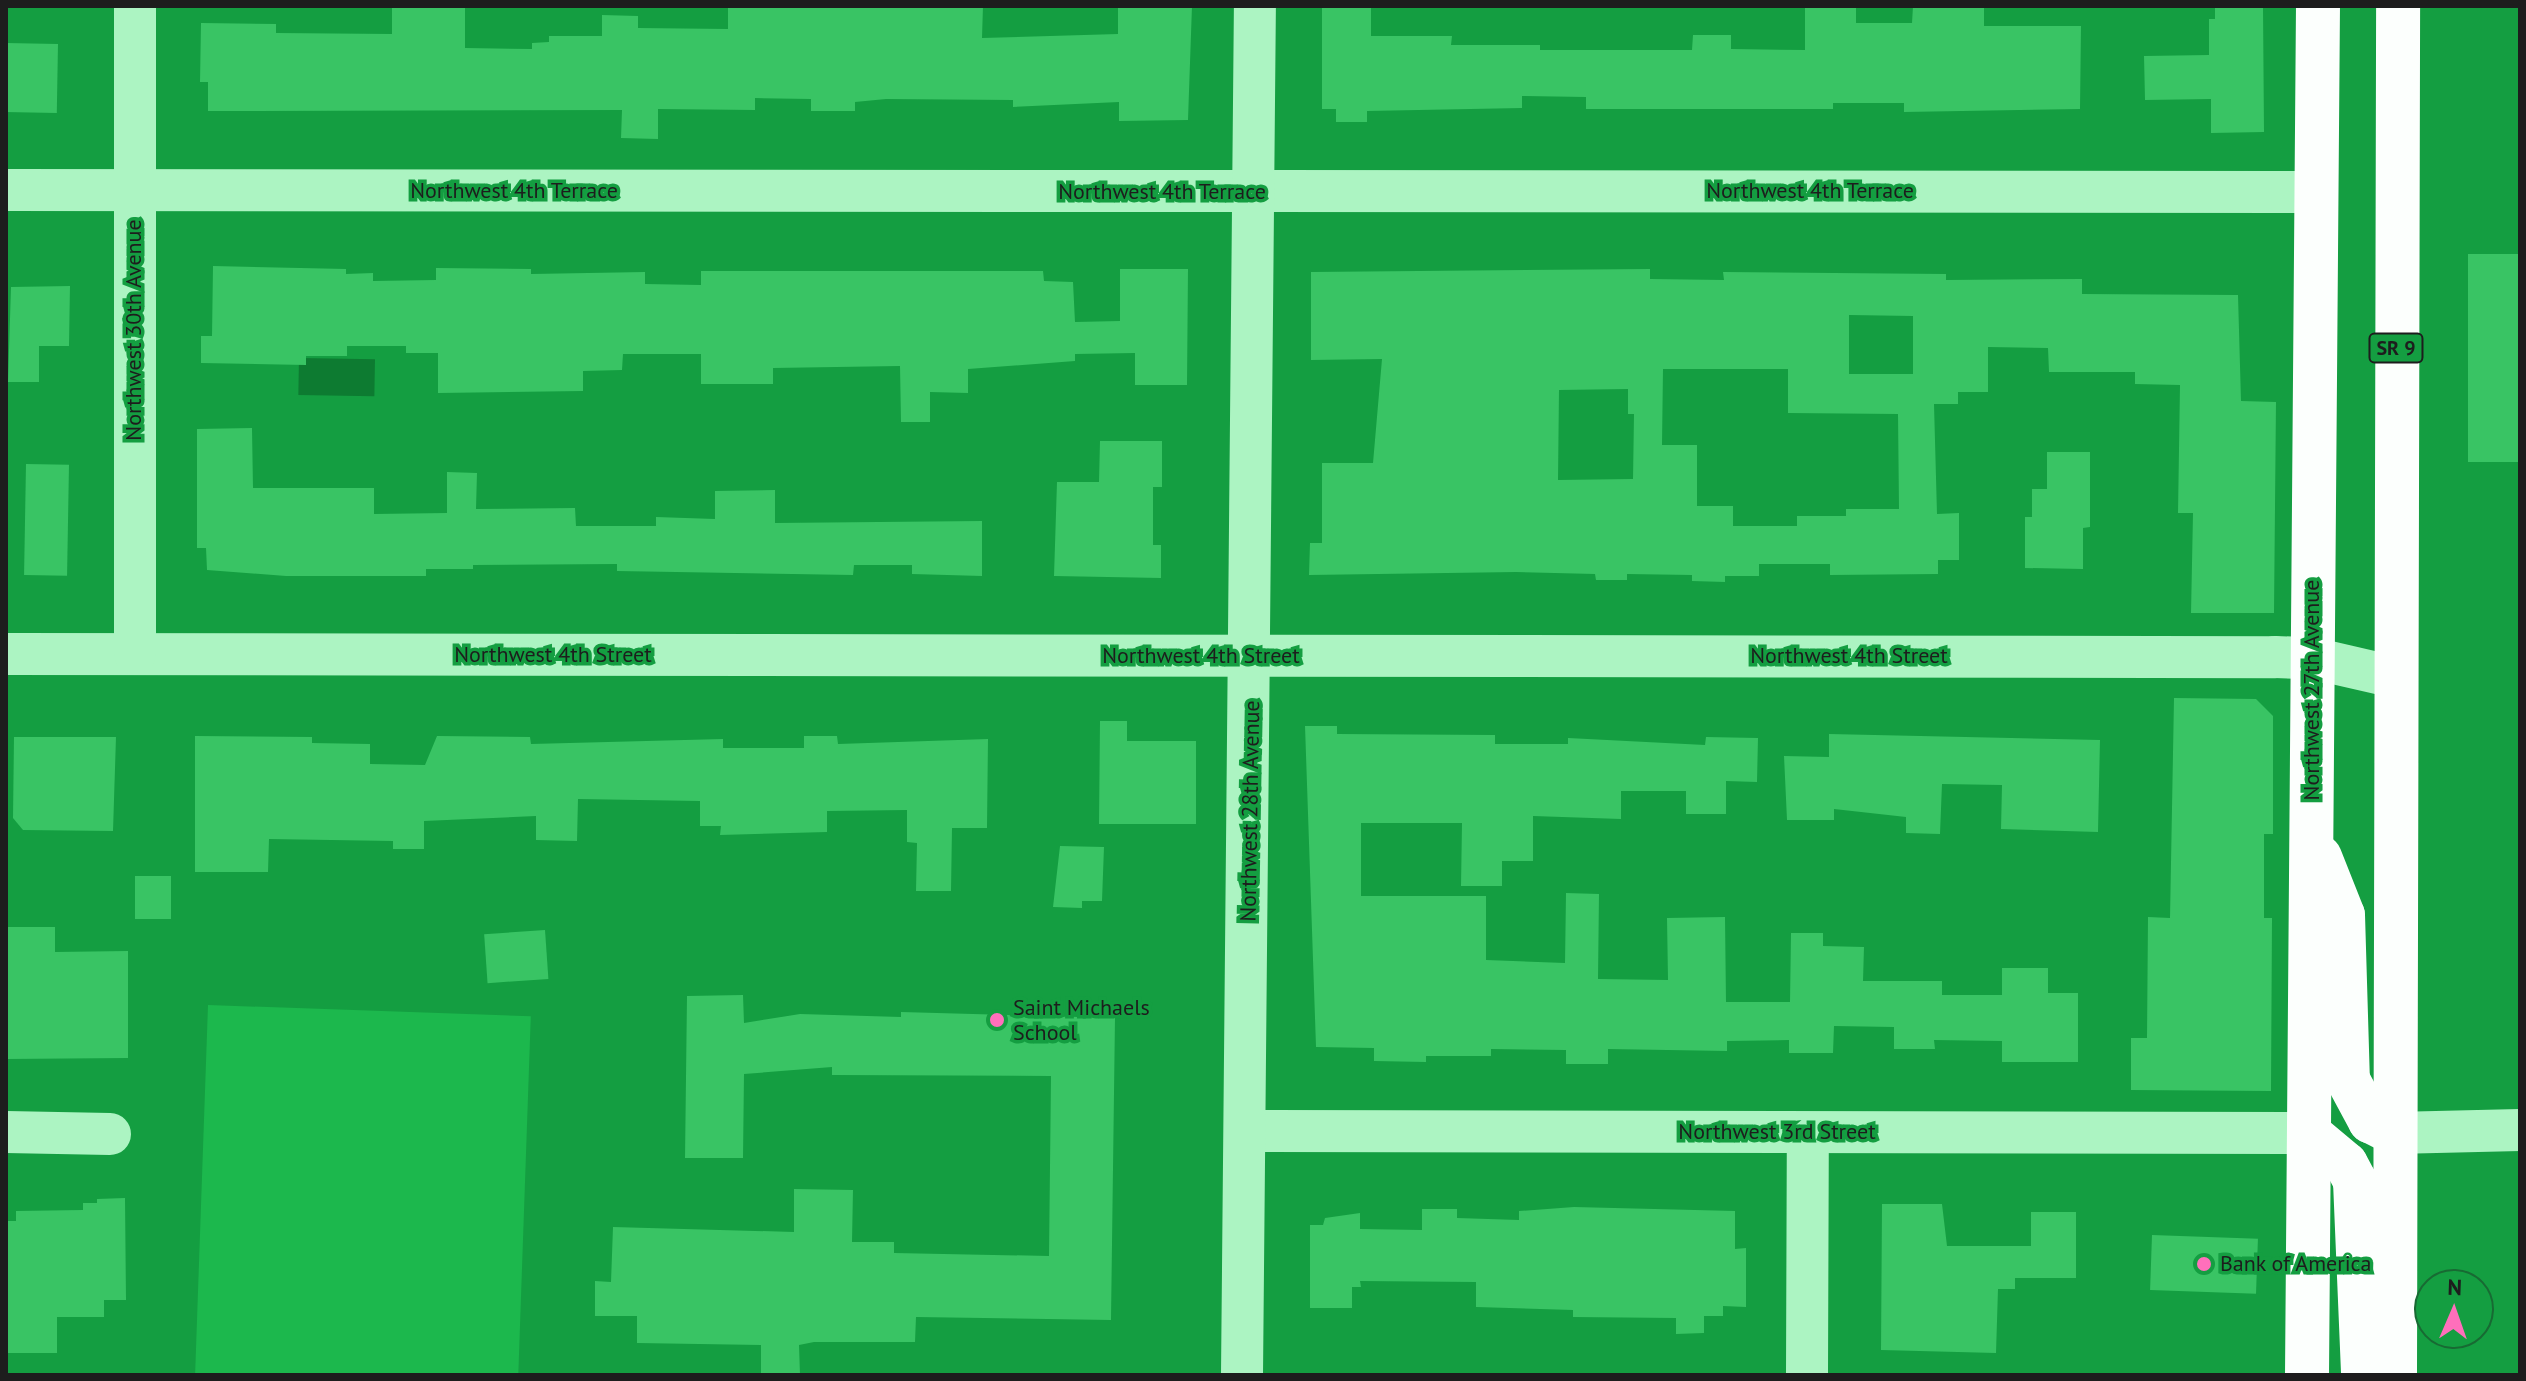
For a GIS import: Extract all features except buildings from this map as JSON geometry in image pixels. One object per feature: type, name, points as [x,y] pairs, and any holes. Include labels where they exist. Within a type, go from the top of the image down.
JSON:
[{"type":"highway","name":"Northwest 27th Avenue","points":[[2307,1375],[2318,6]]},
{"type":"highway","name":"SR 9","points":[[2395,1375],[2394,677],[2398,6]]},
{"type":"highway","points":[[2311,835],[2343,915],[2348,1080],[2370,1121],[2394,1133]]},
{"type":"highway","points":[[2309,1133],[2346,1164],[2355,1181],[2363,1375]]},
{"type":"street","name":"Northwest 30th Avenue","points":[[135,6],[135,654]]},
{"type":"street","name":"Northwest 28th Avenue","points":[[1242,1375],[1252,657],[1255,6]]},
{"type":"street","name":"Northwest 4th Terrace","points":[[6,190],[2317,192]]},
{"type":"street","name":"Northwest 4th Street","points":[[6,654],[2312,658],[2394,677]]},
{"type":"street","points":[[2394,1133],[2520,1130]]},
{"type":"street","name":"Northwest 3rd Street","points":[[1246,1131],[2309,1133]]},
{"type":"street","points":[[6,1132],[110,1134]]},
{"type":"street","points":[[1807,1375],[1808,1133]]},
{"type":"shaded area","points":[[299,358],[375,359],[374,396],[298,395]]},
{"type":"shaded area","points":[[208,1005],[531,1016],[518,1375],[195,1375]]},
{"type":"place","name":"Saint Michaels School","points":[[997,1020]]},
{"type":"place","name":"Bank of America","points":[[2204,1264]]}]
